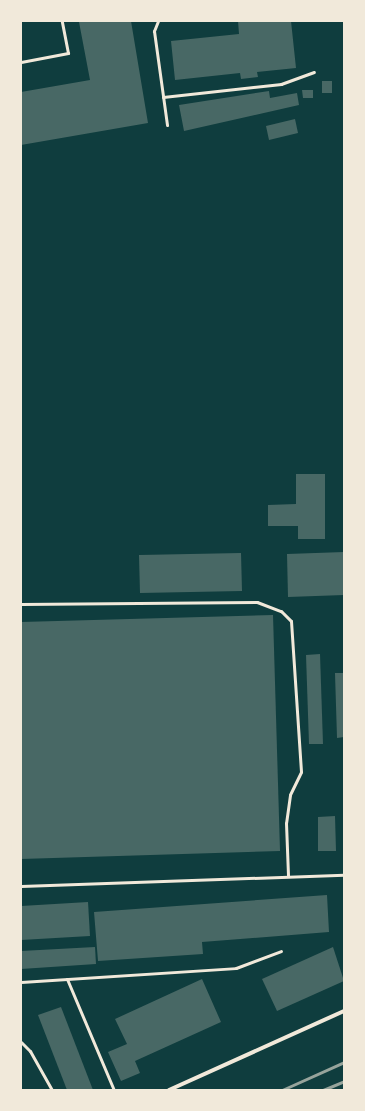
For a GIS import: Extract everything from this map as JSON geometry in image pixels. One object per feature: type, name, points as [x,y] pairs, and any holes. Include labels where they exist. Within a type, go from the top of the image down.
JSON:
[{"type":"street","points":[[169,1090],[344,1011]]},
{"type":"lane","points":[[21,62],[68,53],[62,21]]},
{"type":"lane","points":[[158,21],[154,31],[167,125]]},
{"type":"lane","points":[[163,97],[281,84],[314,72]]},
{"type":"lane","points":[[21,604],[257,602],[281,611],[291,621],[301,772],[290,795],[286,823],[288,876]]},
{"type":"lane","points":[[21,886],[344,875]]},
{"type":"lane","points":[[21,982],[236,968],[281,952]]},
{"type":"lane","points":[[67,980],[114,1090]]},
{"type":"lane","points":[[21,1042],[30,1051],[52,1090]]},
{"type":"building","points":[[131,21],[148,123],[21,145],[21,92],[90,80],[79,22]]},
{"type":"building","points":[[238,21],[291,21],[296,68],[257,72],[258,77],[241,79],[240,73],[175,80],[171,41],[239,34]]},
{"type":"building","points":[[322,81],[332,81],[332,93],[322,93]]},
{"type":"building","points":[[302,90],[313,90],[313,98],[303,98]]},
{"type":"building","points":[[269,91],[270,98],[297,93],[299,105],[184,131],[179,105]]},
{"type":"building","points":[[295,119],[298,133],[269,140],[266,126]]},
{"type":"building","points":[[296,474],[325,474],[325,539],[298,539],[298,526],[268,526],[268,505],[296,504]]},
{"type":"building","points":[[344,552],[344,595],[288,597],[287,554]]},
{"type":"building","points":[[241,553],[242,591],[140,593],[139,555]]},
{"type":"building","points":[[273,615],[280,851],[21,859],[21,622]]},
{"type":"building","points":[[320,654],[323,744],[309,744],[306,655]]},
{"type":"building","points":[[335,673],[344,673],[344,737],[337,738]]},
{"type":"building","points":[[335,816],[336,851],[318,851],[318,817]]},
{"type":"building","points":[[327,895],[329,932],[202,942],[203,954],[98,961],[94,912]]},
{"type":"building","points":[[88,902],[90,936],[21,940],[21,906]]},
{"type":"building","points":[[95,947],[96,964],[21,969],[21,951]]},
{"type":"building","points":[[333,947],[344,981],[277,1011],[262,979]]},
{"type":"building","points":[[202,979],[221,1022],[135,1061],[140,1073],[121,1081],[108,1052],[127,1044],[115,1019]]},
{"type":"building","points":[[61,1007],[93,1090],[67,1090],[38,1015]]},
{"type":"railway","points":[[282,1090],[344,1062]]},
{"type":"railway","points":[[323,1090],[344,1081]]}]
